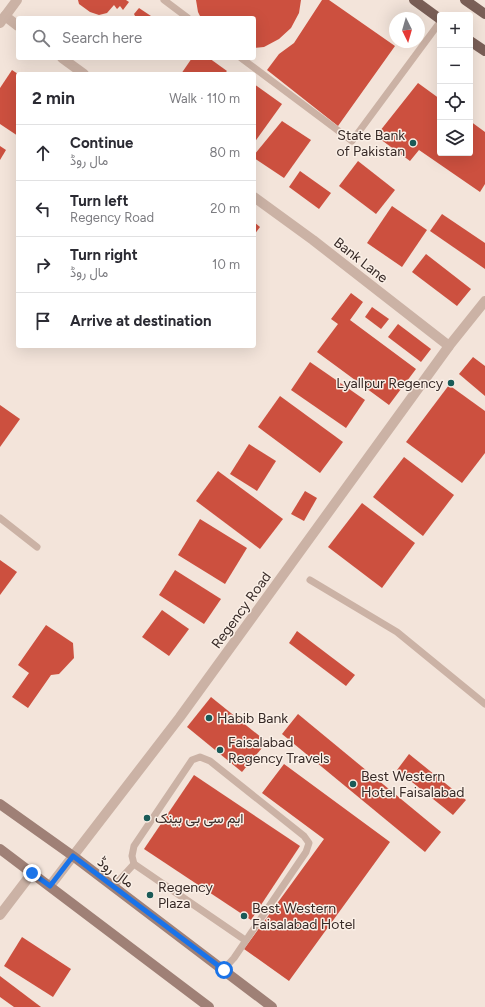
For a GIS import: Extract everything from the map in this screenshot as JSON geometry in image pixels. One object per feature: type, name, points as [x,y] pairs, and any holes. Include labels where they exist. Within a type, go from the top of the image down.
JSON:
[{"type":"main road","points":[[414,0],[437,17]]},
{"type":"main road","points":[[465,0],[485,14]]},
{"type":"main road","points":[[473,43],[485,52]]},
{"type":"main road","name":"مال روڈ","points":[[0,804],[73,856],[272,1007]]},
{"type":"main road","points":[[0,849],[209,1007]]},
{"type":"street","points":[[16,0],[2,17],[16,25]]},
{"type":"street","points":[[65,60],[81,72]]},
{"type":"street","name":"Bank Lane","points":[[256,198],[313,240],[450,346]]},
{"type":"street","name":"Regency Road","points":[[50,886],[180,717],[450,346],[485,301]]},
{"type":"street","points":[[0,915],[32,873]]},
{"type":"lane","points":[[164,0],[185,16]]},
{"type":"lane","points":[[244,60],[352,141],[437,26]]},
{"type":"lane","points":[[0,518],[37,547]]},
{"type":"lane","points":[[310,580],[397,632],[485,704]]},
{"type":"lane","points":[[224,970],[245,940],[306,852],[308,843],[304,836],[210,761],[200,757],[192,760],[134,846],[132,856],[134,864],[245,940]]},
{"type":"lane","points":[[113,887],[134,864]]},
{"type":"building","points":[[78,0],[126,0],[129,2],[123,10],[120,6],[117,9],[114,5],[107,13],[99,15],[90,12],[79,4]]},
{"type":"building","points":[[196,0],[301,0],[299,13],[291,28],[279,39],[264,47],[256,48],[256,16],[200,16]]},
{"type":"building","points":[[322,0],[329,0],[389,42],[389,48],[394,48],[338,126],[267,70],[279,54],[294,43]]},
{"type":"building","points":[[139,8],[151,16],[135,16],[134,14]]},
{"type":"building","points":[[191,60],[212,60],[227,71],[226,72],[182,72]]},
{"type":"building","points":[[12,70],[16,73],[16,135],[0,124],[0,88]]},
{"type":"building","name":"State Bank of Pakistan","points":[[418,83],[437,97],[437,156],[473,156],[473,123],[485,132],[485,184],[480,192],[419,150],[410,161],[376,136]]},
{"type":"building","points":[[256,85],[282,104],[256,140]]},
{"type":"building","points":[[282,121],[311,140],[284,178],[256,159],[256,153]]},
{"type":"building","points":[[0,146],[6,150],[0,160]]},
{"type":"building","points":[[358,161],[395,190],[376,214],[339,186]]},
{"type":"building","points":[[300,171],[331,193],[319,209],[289,187]]},
{"type":"building","points":[[392,206],[427,230],[402,267],[367,243]]},
{"type":"building","points":[[442,214],[485,243],[485,269],[430,231]]},
{"type":"building","points":[[256,224],[260,227],[256,232]]},
{"type":"building","points":[[426,254],[471,289],[457,306],[412,272]]},
{"type":"building","points":[[351,293],[363,302],[350,320],[416,369],[389,405],[317,352],[338,324],[331,319]]},
{"type":"building","points":[[372,307],[389,319],[381,329],[365,317]]},
{"type":"building","points":[[398,324],[431,349],[421,362],[388,337]]},
{"type":"building","points":[[473,357],[485,366],[485,396],[459,374]]},
{"type":"building","points":[[310,362],[365,400],[346,428],[291,390]]},
{"type":"building","points":[[449,385],[485,411],[485,453],[462,483],[406,442]]},
{"type":"building","points":[[280,396],[343,442],[320,473],[258,427]]},
{"type":"building","points":[[0,405],[20,419],[0,447]]},
{"type":"building","points":[[249,444],[276,461],[257,491],[230,474]]},
{"type":"building","points":[[404,457],[454,495],[423,536],[373,497]]},
{"type":"building","points":[[218,471],[283,519],[260,549],[196,501]]},
{"type":"building","points":[[305,491],[317,498],[304,521],[291,514]]},
{"type":"building","points":[[362,503],[415,543],[382,588],[328,547]]},
{"type":"building","points":[[200,519],[247,548],[225,584],[178,555]]},
{"type":"building","points":[[0,560],[17,572],[0,595]]},
{"type":"building","points":[[175,570],[221,599],[204,624],[159,595]]},
{"type":"building","points":[[162,610],[189,629],[169,656],[142,637]]},
{"type":"building","points":[[46,625],[73,643],[74,658],[59,674],[51,675],[28,708],[12,697],[29,673],[18,665]]},
{"type":"building","points":[[297,631],[355,675],[346,686],[289,643]]},
{"type":"building","points":[[211,697],[267,742],[242,772],[187,727]]},
{"type":"building","points":[[298,714],[441,832],[425,852],[282,734]]},
{"type":"building","points":[[409,754],[466,800],[453,815],[397,770]]},
{"type":"building","points":[[284,764],[390,842],[289,981],[244,949],[324,839],[262,793]]},
{"type":"building","points":[[194,775],[300,846],[251,920],[144,849]]},
{"type":"building","points":[[22,937],[71,969],[53,997],[4,966]]},
{"type":"building","points":[[0,976],[41,1007],[14,1007],[0,997]]},
{"type":"place","name":"State Bank of Pakistan","points":[[413,143]]},
{"type":"place","name":"Lyallpur Regency","points":[[451,383]]},
{"type":"place","name":"Habib Bank","points":[[209,718]]},
{"type":"place","name":"Faisalabad Regency Travels","points":[[220,750]]},
{"type":"place","name":"Best Western Hotel Faisalabad","points":[[353,784]]},
{"type":"place","name":"ایم سی بی بینک","points":[[147,818]]},
{"type":"place","name":"Regency Plaza","points":[[150,895]]},
{"type":"place","name":"Best Western Faisalabad Hotel","points":[[244,916]]},
{"type":"route","points":[[32,873],[50,886],[73,856],[224,970]]}]
